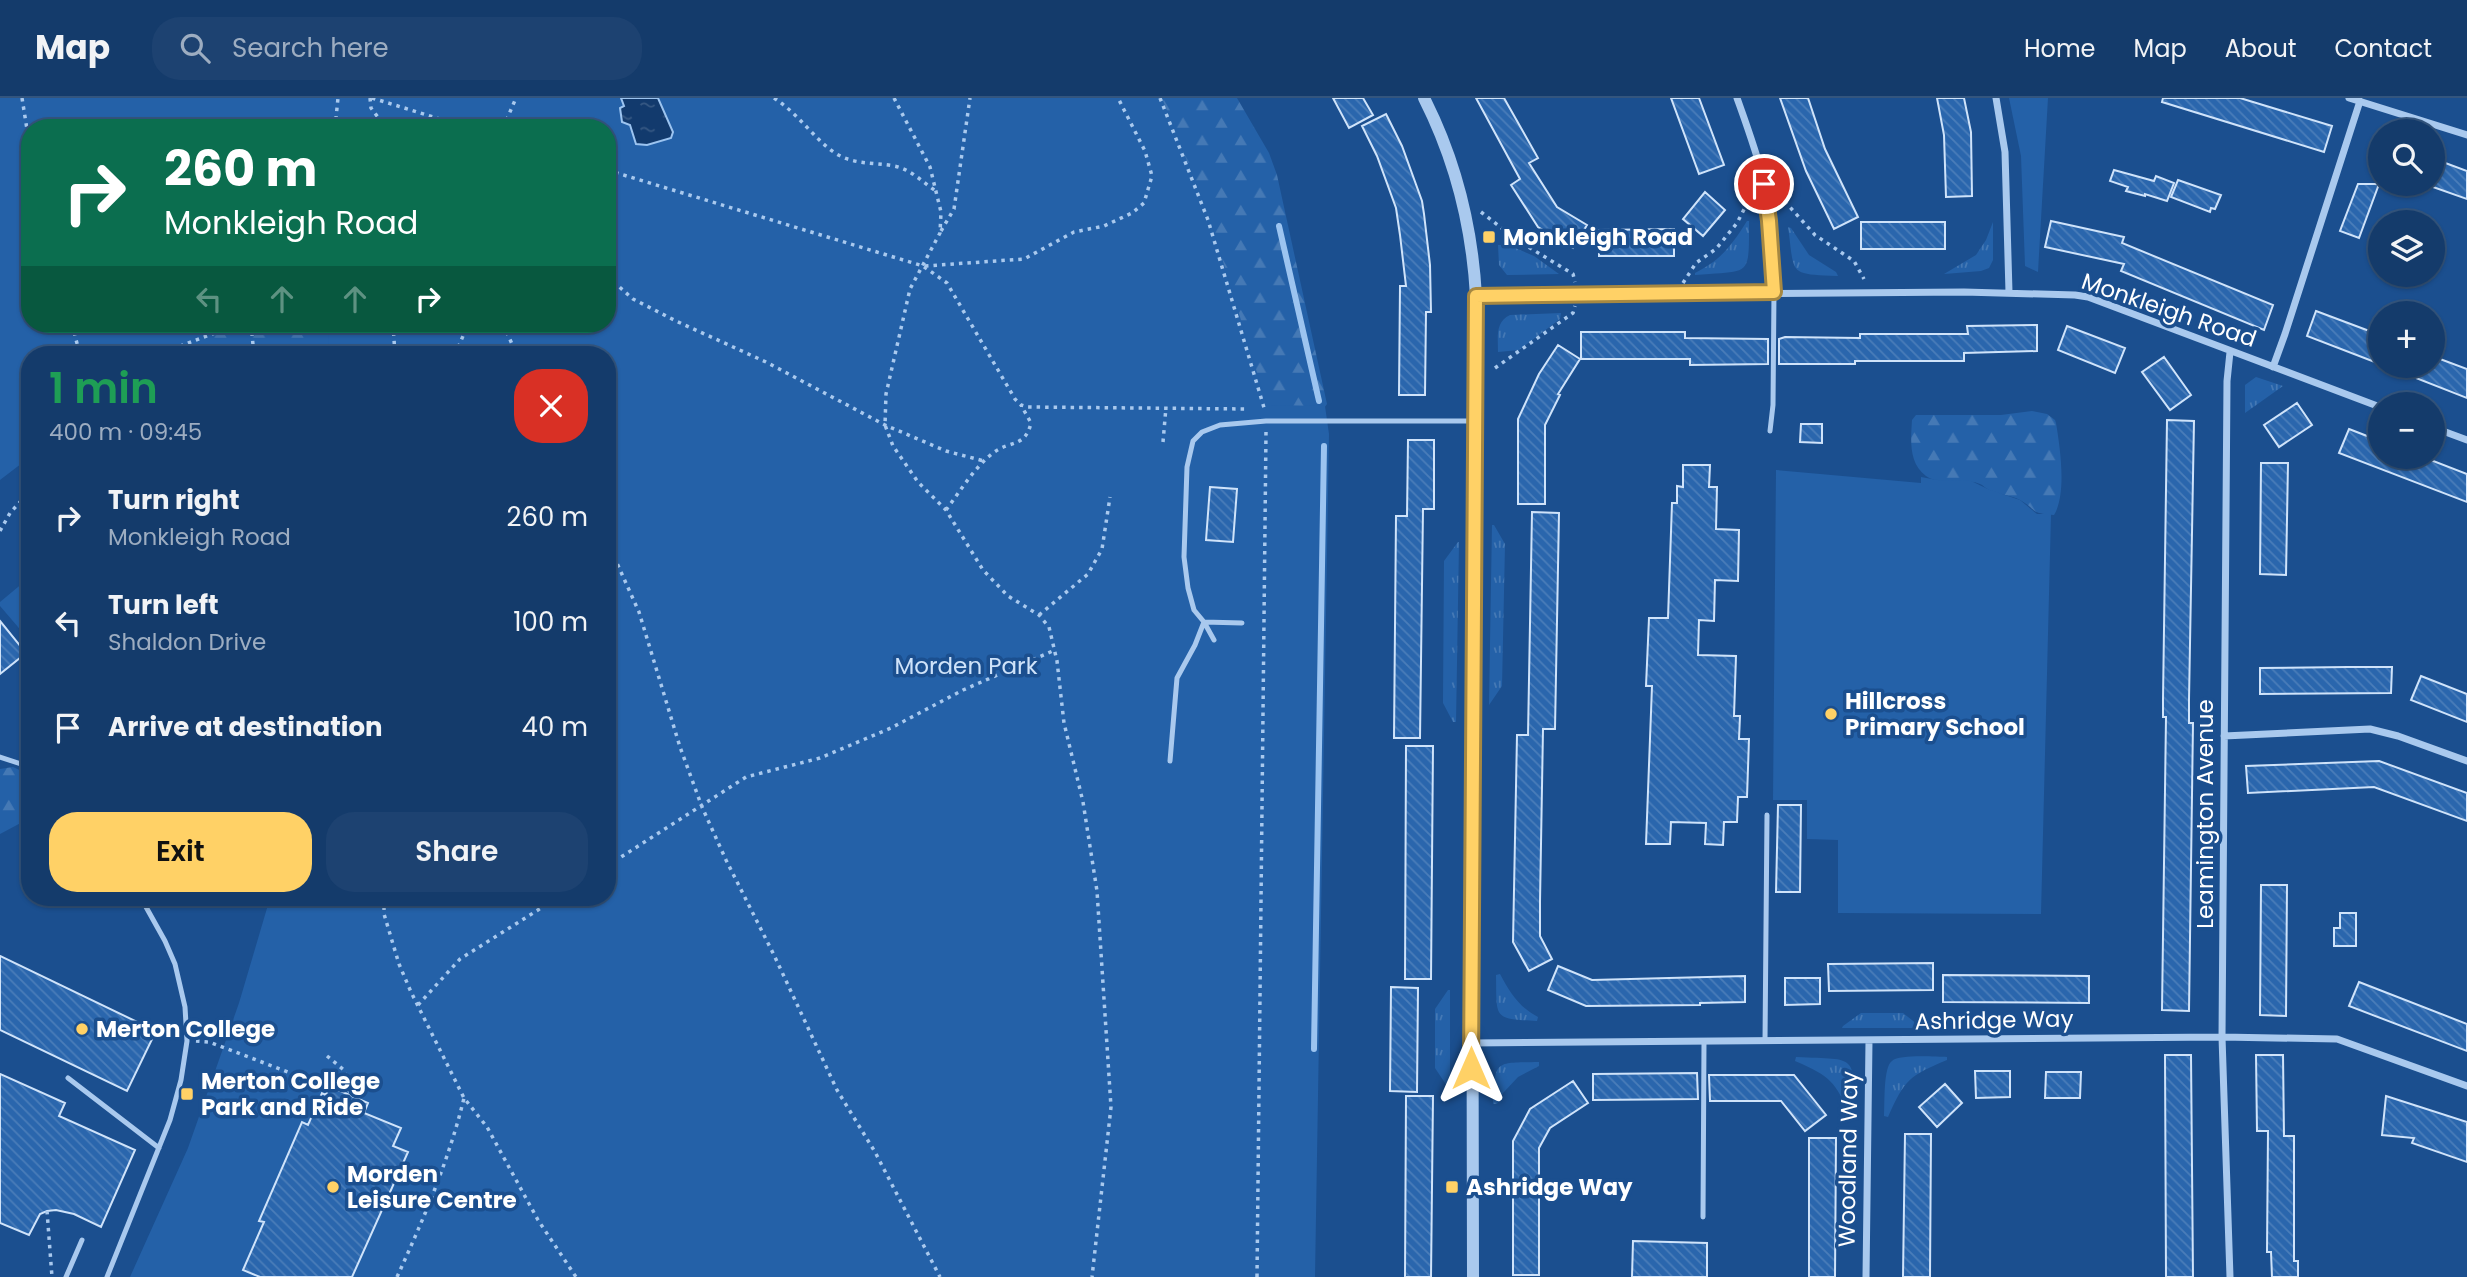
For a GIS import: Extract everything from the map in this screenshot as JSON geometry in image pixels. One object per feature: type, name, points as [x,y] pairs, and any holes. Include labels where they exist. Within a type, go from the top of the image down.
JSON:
[{"type":"street","points":[[1424,98],[1451,158],[1463,198],[1471,237],[1476,296],[1471,1043],[1473,1277]]},
{"type":"street","points":[[1737,98],[1762,174],[1769,221],[1774,292]]},
{"type":"street","points":[[1996,98],[2005,152],[2009,292]]},
{"type":"street","points":[[2349,98],[2467,135]]},
{"type":"street","points":[[2273,367],[2364,101]]},
{"type":"street","name":"Monkleigh Road","points":[[1476,296],[1774,292],[2009,292],[2075,295],[2368,403]]},
{"type":"street","name":"Leamington Avenue","points":[[2230,352],[2227,381],[2222,1037],[2231,1277]]},
{"type":"street","points":[[2445,432],[2467,440]]},
{"type":"street","points":[[2224,736],[2370,729],[2398,736],[2467,761]]},
{"type":"street","name":"Ashridge Way","points":[[1471,1043],[2222,1037],[2337,1040],[2467,1086]]},
{"type":"street","name":"Woodland Way","points":[[1866,1277],[1868,1041]]},
{"type":"lane","points":[[1770,431],[1773,405],[1774,292]]},
{"type":"lane","points":[[1214,640],[1194,610],[1184,557],[1187,467],[1194,442],[1202,432],[1220,425],[1266,421],[1475,421]]},
{"type":"lane","points":[[1204,622],[1242,623]]},
{"type":"lane","points":[[1170,761],[1177,678],[1204,622]]},
{"type":"lane","points":[[0,757],[21,764]]},
{"type":"lane","points":[[1765,1041],[1767,815]]},
{"type":"lane","points":[[107,1277],[159,1148],[181,1080],[187,1041],[185,1007],[175,964],[145,906]]},
{"type":"lane","points":[[1703,1217],[1704,1042]]},
{"type":"lane","points":[[68,1078],[159,1148]]},
{"type":"lane","points":[[66,1277],[82,1240]]},
{"type":"path","points":[[22,98],[25,119]]},
{"type":"path","points":[[336,119],[338,98]]},
{"type":"path","points":[[379,119],[371,108],[371,98],[440,119]]},
{"type":"path","points":[[507,119],[516,98]]},
{"type":"path","points":[[774,98],[798,116],[834,153],[862,164],[895,166],[912,172],[936,191]]},
{"type":"path","points":[[894,98],[930,167],[941,212],[940,233]]},
{"type":"path","points":[[971,98],[954,209],[910,289],[886,394],[886,425],[893,446],[918,482],[946,510],[983,570],[1007,596],[1039,615],[1049,627],[1055,650],[1064,723],[1083,802],[1097,891],[1111,1107],[1092,1277]]},
{"type":"path","points":[[923,266],[1024,259],[1074,232],[1104,226],[1132,213],[1144,203],[1152,176],[1145,151],[1118,98]]},
{"type":"path","points":[[1021,405],[1265,409],[1208,220],[1160,98]]},
{"type":"path","points":[[616,173],[923,266],[947,283],[1031,423],[1026,437],[1019,443],[1001,447],[984,461],[946,510]]},
{"type":"path","points":[[1675,293],[1696,263],[1716,249],[1737,223],[1762,174],[1815,235],[1854,261],[1872,292]]},
{"type":"path","points":[[1463,198],[1517,240],[1573,274],[1578,294],[1573,313],[1495,368]]},
{"type":"path","points":[[616,284],[633,299],[766,362],[886,425],[946,451],[984,461]]},
{"type":"path","points":[[180,346],[215,333]]},
{"type":"path","points":[[1163,442],[1166,407]]},
{"type":"path","points":[[1257,1277],[1266,421]]},
{"type":"path","points":[[1039,615],[1087,574],[1102,548],[1110,497]]},
{"type":"path","points":[[0,531],[21,501]]},
{"type":"path","points":[[616,561],[639,612],[680,747],[702,807],[837,1090],[874,1152],[940,1277]]},
{"type":"path","points":[[616,860],[746,777],[820,758],[891,729],[963,690],[1055,650]]},
{"type":"path","points":[[384,906],[399,964],[464,1098],[487,1127],[538,1220],[576,1277]]},
{"type":"path","points":[[418,1005],[460,959],[543,906]]},
{"type":"path","points":[[187,1041],[209,1042],[317,1083],[328,1080],[350,1090]]},
{"type":"path","points":[[327,1056],[344,1070],[354,1097]]},
{"type":"path","points":[[397,1277],[428,1210],[455,1137],[464,1098]]},
{"type":"path","points":[[47,1211],[52,1277]]},
{"type":"green space","name":"Morden Park","points":[[0,98],[1162,98],[1210,219],[1267,405],[1325,406],[1329,434],[1315,1277],[130,1277],[188,1148],[239,1003],[268,906],[616,906],[616,346],[328,346],[329,333],[616,333],[616,119],[21,119],[21,333],[200,333],[183,346],[21,346],[21,464],[0,480]]},
{"type":"green space","points":[[1134,98],[1237,98],[1269,153],[1277,175],[1327,404],[1324,408],[975,479]]},
{"type":"green space","points":[[2009,98],[2048,98],[2038,272],[2025,266],[2021,156]]},
{"type":"green space","points":[[1747,221],[1748,253],[1743,268],[1727,273],[1695,275],[1725,251]]},
{"type":"green space","points":[[1993,222],[1993,260],[1989,268],[1944,274],[1976,255]]},
{"type":"green space","points":[[1788,227],[1809,255],[1838,276],[1810,274],[1797,269],[1793,263]]},
{"type":"green space","points":[[1498,245],[1508,245],[1534,256],[1559,274],[1507,275],[1499,265]]},
{"type":"green space","points":[[1561,313],[1560,319],[1519,350],[1498,352],[1498,330],[1505,318],[1510,315]]},
{"type":"green space","points":[[155,333],[357,333],[357,346],[127,346]]},
{"type":"green space","points":[[2256,377],[2283,386],[2245,413],[2245,385]]},
{"type":"green space","points":[[2032,411],[2047,414],[2056,423],[2061,457],[2061,483],[2054,515],[2037,512],[2020,500],[1993,492],[1980,484],[1932,479],[1920,471],[1913,458],[1912,420],[1916,415],[2001,415]]},
{"type":"green space","points":[[1776,470],[1921,483],[1921,477],[1943,481],[1969,480],[2020,500],[2037,514],[2051,514],[2041,914],[1838,913],[1838,840],[1807,839],[1807,800],[1773,800]]},
{"type":"green space","points":[[1492,525],[1505,544],[1502,686],[1489,705]]},
{"type":"green space","points":[[1458,542],[1456,722],[1453,722],[1443,703],[1444,561]]},
{"type":"green space","points":[[21,584],[21,630],[0,606],[0,602]]},
{"type":"green space","points":[[13,767],[21,771],[21,823],[0,834],[0,769]]},
{"type":"green space","points":[[1500,974],[1516,999],[1538,1017],[1537,1021],[1512,1019],[1500,1013],[1496,1000],[1496,975]]},
{"type":"green space","points":[[1448,990],[1450,1086],[1447,1086],[1435,1068],[1435,1009]]},
{"type":"green space","points":[[1861,1013],[1903,1013],[1922,1028],[1842,1028]]},
{"type":"green space","points":[[1796,1057],[1842,1060],[1848,1064],[1854,1081],[1855,1117],[1851,1116],[1836,1087],[1817,1071],[1795,1061]]},
{"type":"green space","points":[[1910,1057],[1947,1057],[1947,1060],[1924,1070],[1910,1080],[1899,1094],[1888,1117],[1884,1116],[1887,1070],[1892,1061]]},
{"type":"green space","points":[[1539,1062],[1539,1066],[1518,1077],[1497,1104],[1493,1104],[1495,1079],[1500,1066]]},
{"type":"water","points":[[621,98],[658,98],[673,132],[671,138],[647,145],[636,144],[630,125],[622,122],[620,108],[624,106]]},
{"type":"building","points":[[1333,98],[1363,98],[1373,115],[1349,128]]},
{"type":"building","points":[[1476,98],[1504,98],[1538,158],[1529,163],[1557,207],[1587,225],[1573,248],[1538,227],[1511,185],[1520,179]]},
{"type":"building","points":[[1671,98],[1699,98],[1724,165],[1699,174]]},
{"type":"building","points":[[1780,98],[1808,98],[1825,149],[1858,217],[1834,229],[1806,171]]},
{"type":"building","points":[[1937,98],[1964,98],[1971,132],[1972,196],[1946,197],[1944,135]]},
{"type":"building","points":[[2163,98],[2240,98],[2332,126],[2324,152],[2162,102]]},
{"type":"building","points":[[1386,114],[1402,146],[1424,214],[1430,265],[1431,312],[1426,312],[1425,395],[1399,395],[1400,286],[1406,286],[1400,235],[1396,208],[1377,156],[1362,126]]},
{"type":"building","points":[[2445,163],[2467,171],[2467,199],[2445,191]]},
{"type":"building","points":[[2114,170],[2154,181],[2156,176],[2174,183],[2167,201],[2126,191],[2128,187],[2110,181]]},
{"type":"building","points":[[2178,180],[2221,195],[2215,209],[2211,208],[2210,212],[2171,197]]},
{"type":"building","points":[[2358,184],[2368,184],[2368,196],[2375,196],[2359,238],[2340,231]]},
{"type":"building","points":[[1705,192],[1725,210],[1703,236],[1683,219]]},
{"type":"building","points":[[2051,221],[2124,237],[2122,243],[2273,305],[2264,330],[2121,271],[2124,264],[2045,247]]},
{"type":"building","points":[[1861,222],[1945,222],[1945,249],[1861,249]]},
{"type":"building","points":[[1674,229],[1674,256],[1599,256],[1599,230]]},
{"type":"building","points":[[2316,311],[2368,330],[2368,359],[2307,336]]},
{"type":"building","points":[[2037,325],[2037,351],[1964,353],[1964,361],[1779,364],[1779,339],[1785,337],[1860,338],[1860,334],[1968,334],[1967,326]]},
{"type":"building","points":[[2067,326],[2125,348],[2115,373],[2058,350]]},
{"type":"building","points":[[1581,332],[1685,332],[1685,338],[1768,339],[1768,364],[1690,365],[1690,359],[1581,359]]},
{"type":"building","points":[[1558,345],[1580,359],[1558,394],[1560,395],[1545,425],[1545,504],[1518,504],[1518,419],[1539,374]]},
{"type":"building","points":[[2164,357],[2191,395],[2170,410],[2142,372]]},
{"type":"building","points":[[2445,361],[2467,369],[2467,398],[2416,378],[2445,378]]},
{"type":"building","points":[[2297,403],[2312,425],[2279,447],[2264,425]]},
{"type":"building","points":[[2167,420],[2194,421],[2189,700],[2189,723],[2193,723],[2189,1011],[2162,1010]]},
{"type":"building","points":[[1801,424],[1822,424],[1822,443],[1800,442]]},
{"type":"building","points":[[2349,429],[2368,436],[2368,464],[2339,453]]},
{"type":"building","points":[[1408,440],[1434,440],[1434,509],[1423,509],[1420,738],[1394,738],[1396,516],[1407,516]]},
{"type":"building","points":[[2261,463],[2288,463],[2286,575],[2260,574]]},
{"type":"building","points":[[1683,465],[1710,465],[1709,487],[1717,487],[1716,529],[1739,530],[1738,581],[1715,580],[1714,621],[1699,620],[1698,655],[1736,656],[1734,716],[1740,716],[1739,739],[1749,739],[1747,797],[1738,797],[1737,822],[1724,822],[1723,845],[1705,844],[1706,823],[1671,822],[1670,844],[1646,844],[1652,686],[1646,686],[1649,618],[1668,618],[1672,503],[1677,503],[1677,486],[1683,487]]},
{"type":"building","points":[[2445,466],[2467,474],[2467,502],[2381,469],[2445,469]]},
{"type":"building","points":[[1210,487],[1237,489],[1233,542],[1206,540]]},
{"type":"building","points":[[1532,512],[1559,513],[1555,729],[1543,729],[1540,902],[1540,936],[1552,959],[1529,971],[1513,942],[1517,735],[1528,735]]},
{"type":"building","points":[[0,621],[21,647],[21,657],[0,674]]},
{"type":"building","points":[[2392,667],[2391,693],[2260,694],[2260,668]]},
{"type":"building","points":[[2421,676],[2467,694],[2467,722],[2411,700]]},
{"type":"building","points":[[1406,746],[1433,746],[1431,979],[1405,979]]},
{"type":"building","points":[[2379,761],[2467,793],[2467,821],[2374,787],[2248,793],[2246,766]]},
{"type":"building","points":[[1778,805],[1801,805],[1800,892],[1776,892]]},
{"type":"building","points":[[2261,885],[2287,885],[2286,1016],[2260,1015]]},
{"type":"building","points":[[2340,913],[2356,913],[2356,946],[2334,946],[2334,928],[2340,928]]},
{"type":"building","points":[[0,956],[156,1031],[127,1091],[0,1030]]},
{"type":"building","points":[[1933,963],[1933,990],[1829,991],[1828,964]]},
{"type":"building","points":[[1558,966],[1592,980],[1745,976],[1745,1002],[1586,1006],[1548,990]]},
{"type":"building","points":[[1943,975],[2089,976],[2089,1003],[1943,1002]]},
{"type":"building","points":[[1785,978],[1820,978],[1820,1004],[1785,1005]]},
{"type":"building","points":[[2359,982],[2467,1024],[2467,1051],[2349,1006]]},
{"type":"building","points":[[1391,987],[1418,988],[1417,1092],[1390,1091]]},
{"type":"building","points":[[2165,1055],[2191,1055],[2193,1277],[2166,1277]]},
{"type":"building","points":[[2256,1055],[2283,1055],[2284,1136],[2294,1136],[2294,1261],[2298,1261],[2298,1277],[2272,1277],[2271,1252],[2267,1252],[2268,1131],[2257,1131]]},
{"type":"building","points":[[1975,1071],[2010,1071],[2010,1097],[1976,1098]]},
{"type":"building","points":[[2046,1072],[2081,1072],[2080,1098],[2045,1098]]},
{"type":"building","points":[[1697,1073],[1698,1099],[1593,1100],[1593,1074]]},
{"type":"building","points":[[0,1074],[65,1103],[59,1116],[135,1150],[101,1227],[74,1214],[56,1210],[40,1214],[29,1235],[0,1223]]},
{"type":"building","points":[[1709,1075],[1794,1075],[1826,1115],[1805,1131],[1781,1101],[1710,1101]]},
{"type":"building","points":[[1573,1081],[1588,1103],[1550,1128],[1539,1148],[1539,1275],[1513,1275],[1513,1141],[1530,1109]]},
{"type":"building","points":[[1945,1084],[1962,1103],[1937,1127],[1919,1107]]},
{"type":"building","name":"Morden Leisure Centre","points":[[329,1086],[368,1103],[364,1113],[401,1128],[393,1146],[408,1152],[352,1277],[260,1277],[243,1270],[264,1222],[259,1221],[302,1122],[308,1125],[322,1093],[326,1095]]},
{"type":"building","points":[[1406,1096],[1433,1096],[1431,1277],[1405,1277]]},
{"type":"building","points":[[2386,1096],[2467,1122],[2467,1162],[2412,1143],[2414,1138],[2382,1135]]},
{"type":"building","points":[[1905,1134],[1931,1134],[1930,1277],[1903,1277]]},
{"type":"building","points":[[1809,1138],[1836,1138],[1835,1277],[1809,1277]]},
{"type":"building","points":[[1633,1241],[1707,1243],[1707,1277],[1632,1277]]},
{"type":"waterway","points":[[1279,226],[1319,401]]},
{"type":"waterway","points":[[1314,1049],[1324,446]]},
{"type":"place","name":"Monkleigh Road","points":[[1489,237]]},
{"type":"place","name":"Hillcross Primary School","points":[[1831,714]]},
{"type":"place","name":"Merton College","points":[[82,1029]]},
{"type":"place","name":"Merton College Park and Ride","points":[[187,1094]]},
{"type":"place","name":"Morden Leisure Centre","points":[[333,1187]]},
{"type":"place","name":"Ashridge Way","points":[[1452,1187]]},
{"type":"route","points":[[1471,1068],[1476,296],[1774,292],[1764,184]]}]
